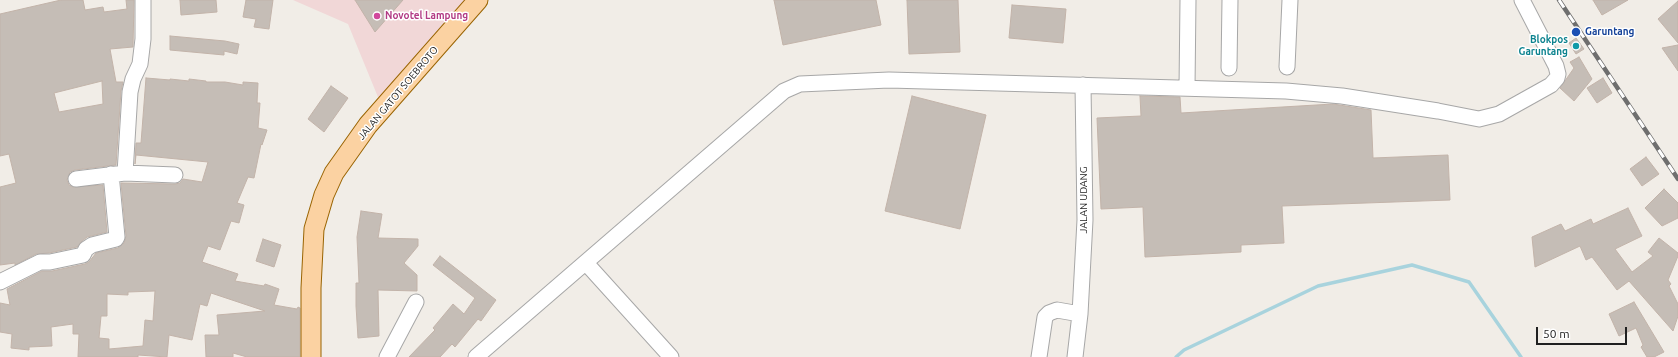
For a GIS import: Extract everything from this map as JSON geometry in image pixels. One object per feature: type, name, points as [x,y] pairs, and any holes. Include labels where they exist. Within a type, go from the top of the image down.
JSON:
[{"type":"main road","name":"JALAN GATOT SOEBROTO","points":[[311,357],[311,288],[314,229],[324,195],[334,173],[368,125],[478,0]]},
{"type":"street","points":[[0,282],[40,262],[50,262],[83,255],[86,249],[92,245],[116,239],[118,237],[118,173],[132,80],[140,64],[143,39],[143,0]]},
{"type":"street","points":[[1187,88],[1188,0]]},
{"type":"street","points":[[1230,0],[1230,68]]},
{"type":"street","points":[[1287,67],[1290,0]]},
{"type":"street","points":[[476,357],[784,91],[800,84],[889,80],[1286,91],[1342,96],[1479,119],[1499,114],[1551,85],[1557,78],[1558,74],[1551,55],[1522,0]]},
{"type":"street","name":"JALAN UDANG","points":[[1075,357],[1080,314],[1085,220],[1083,85]]},
{"type":"street","points":[[76,178],[118,173],[175,176]]},
{"type":"street","points":[[586,263],[671,357]]},
{"type":"street","points":[[387,357],[416,302]]},
{"type":"street","points":[[1039,357],[1045,317],[1049,312],[1057,310],[1080,314]]},
{"type":"shaded area","points":[[293,0],[477,0],[380,102],[348,24]]},
{"type":"building","points":[[61,0],[83,0],[85,10],[103,7],[104,12],[127,9],[126,0],[134,0],[133,47],[110,49],[116,82],[123,82],[121,91],[116,165],[75,170],[70,172],[67,180],[69,185],[73,187],[103,185],[107,232],[87,237],[77,247],[49,253],[36,254],[15,265],[15,263],[0,265],[0,187],[16,183],[9,154],[0,156],[0,14]],"holes":[[[102,81],[103,104],[59,112],[54,93]]]},
{"type":"building","points":[[180,0],[216,0],[217,12],[181,15]]},
{"type":"building","points":[[246,0],[273,0],[269,29],[254,27],[256,19],[243,17]]},
{"type":"building","name":"Novotel Lampung","points":[[355,0],[403,0],[375,32]]},
{"type":"building","points":[[774,0],[876,0],[881,25],[783,45]]},
{"type":"building","points":[[907,0],[958,0],[960,52],[909,54]]},
{"type":"building","points":[[1593,0],[1628,0],[1602,15]]},
{"type":"building","points":[[1678,1],[1678,43],[1658,19]]},
{"type":"building","points":[[1012,5],[1066,9],[1063,43],[1009,38]]},
{"type":"building","points":[[170,36],[225,41],[239,44],[237,54],[224,51],[224,55],[170,50]]},
{"type":"building","name":"Blokpos Garuntang","points":[[1576,38],[1584,49],[1576,54],[1569,43]]},
{"type":"building","points":[[1678,45],[1678,71],[1662,48]]},
{"type":"building","points":[[1579,57],[1592,79],[1574,101],[1560,88],[1574,68],[1570,62]]},
{"type":"building","points":[[146,78],[189,81],[189,79],[243,85],[243,82],[258,83],[257,103],[260,103],[258,128],[267,130],[262,145],[261,144],[254,178],[248,177],[237,203],[244,205],[239,223],[231,221],[220,250],[208,246],[202,262],[238,274],[235,281],[264,286],[265,284],[279,289],[274,305],[297,309],[298,307],[300,308],[300,357],[247,357],[233,353],[233,357],[206,357],[205,335],[219,335],[217,315],[265,311],[211,293],[207,306],[200,304],[192,340],[169,335],[167,357],[138,355],[138,357],[78,357],[79,334],[73,334],[73,324],[51,327],[52,346],[29,347],[29,350],[11,348],[12,334],[0,332],[0,303],[10,305],[7,289],[42,271],[52,271],[85,264],[89,262],[96,253],[118,248],[124,243],[126,236],[121,183],[175,184],[180,183],[183,179],[202,182],[208,162],[136,155],[135,164],[136,143],[141,143]],"holes":[[[155,291],[153,321],[145,320],[143,346],[109,349],[109,339],[99,338],[101,316],[107,316],[107,294],[128,295],[128,292]]]},
{"type":"building","points":[[1603,78],[1612,93],[1597,103],[1587,88]]},
{"type":"building","points":[[331,86],[348,98],[324,132],[308,119]]},
{"type":"building","points":[[912,96],[986,115],[960,229],[885,211]]},
{"type":"building","points":[[1140,96],[1180,97],[1181,113],[1333,104],[1371,110],[1373,158],[1448,155],[1450,200],[1282,206],[1284,243],[1241,245],[1241,252],[1145,257],[1143,207],[1101,209],[1097,118],[1141,116]]},
{"type":"building","points":[[1646,157],[1659,174],[1642,186],[1630,169]]},
{"type":"building","points":[[1664,189],[1678,203],[1678,218],[1662,226],[1645,208]]},
{"type":"building","points":[[1628,208],[1642,236],[1615,249],[1632,272],[1653,256],[1648,252],[1659,238],[1678,253],[1668,280],[1671,284],[1669,286],[1678,304],[1678,316],[1673,331],[1629,281],[1617,290],[1592,257],[1586,260],[1580,246],[1535,267],[1532,237],[1561,224],[1565,231],[1591,219],[1593,224]]},
{"type":"building","points":[[361,211],[382,214],[378,238],[418,239],[418,246],[404,263],[417,275],[417,291],[378,290],[379,336],[358,338],[356,306],[356,283],[359,283],[357,237]]},
{"type":"building","points":[[263,239],[281,245],[274,267],[256,261]]},
{"type":"building","points":[[440,256],[496,300],[481,321],[478,319],[455,347],[452,344],[440,357],[409,357],[435,330],[433,328],[453,304],[464,314],[475,298],[433,265]]},
{"type":"building","points":[[1634,302],[1664,352],[1654,357],[1647,357],[1641,347],[1643,345],[1636,328],[1619,336],[1609,314]]},
{"type":"waterway","points":[[1176,357],[1184,350],[1318,286],[1412,265],[1469,282],[1521,357]]},
{"type":"railway","points":[[1559,0],[1678,179]]},
{"type":"place","name":"Novotel Lampung","points":[[377,16]]},
{"type":"place","name":"Garuntang","points":[[1576,32]]},
{"type":"place","name":"Blokpos Garuntang","points":[[1576,46]]}]
